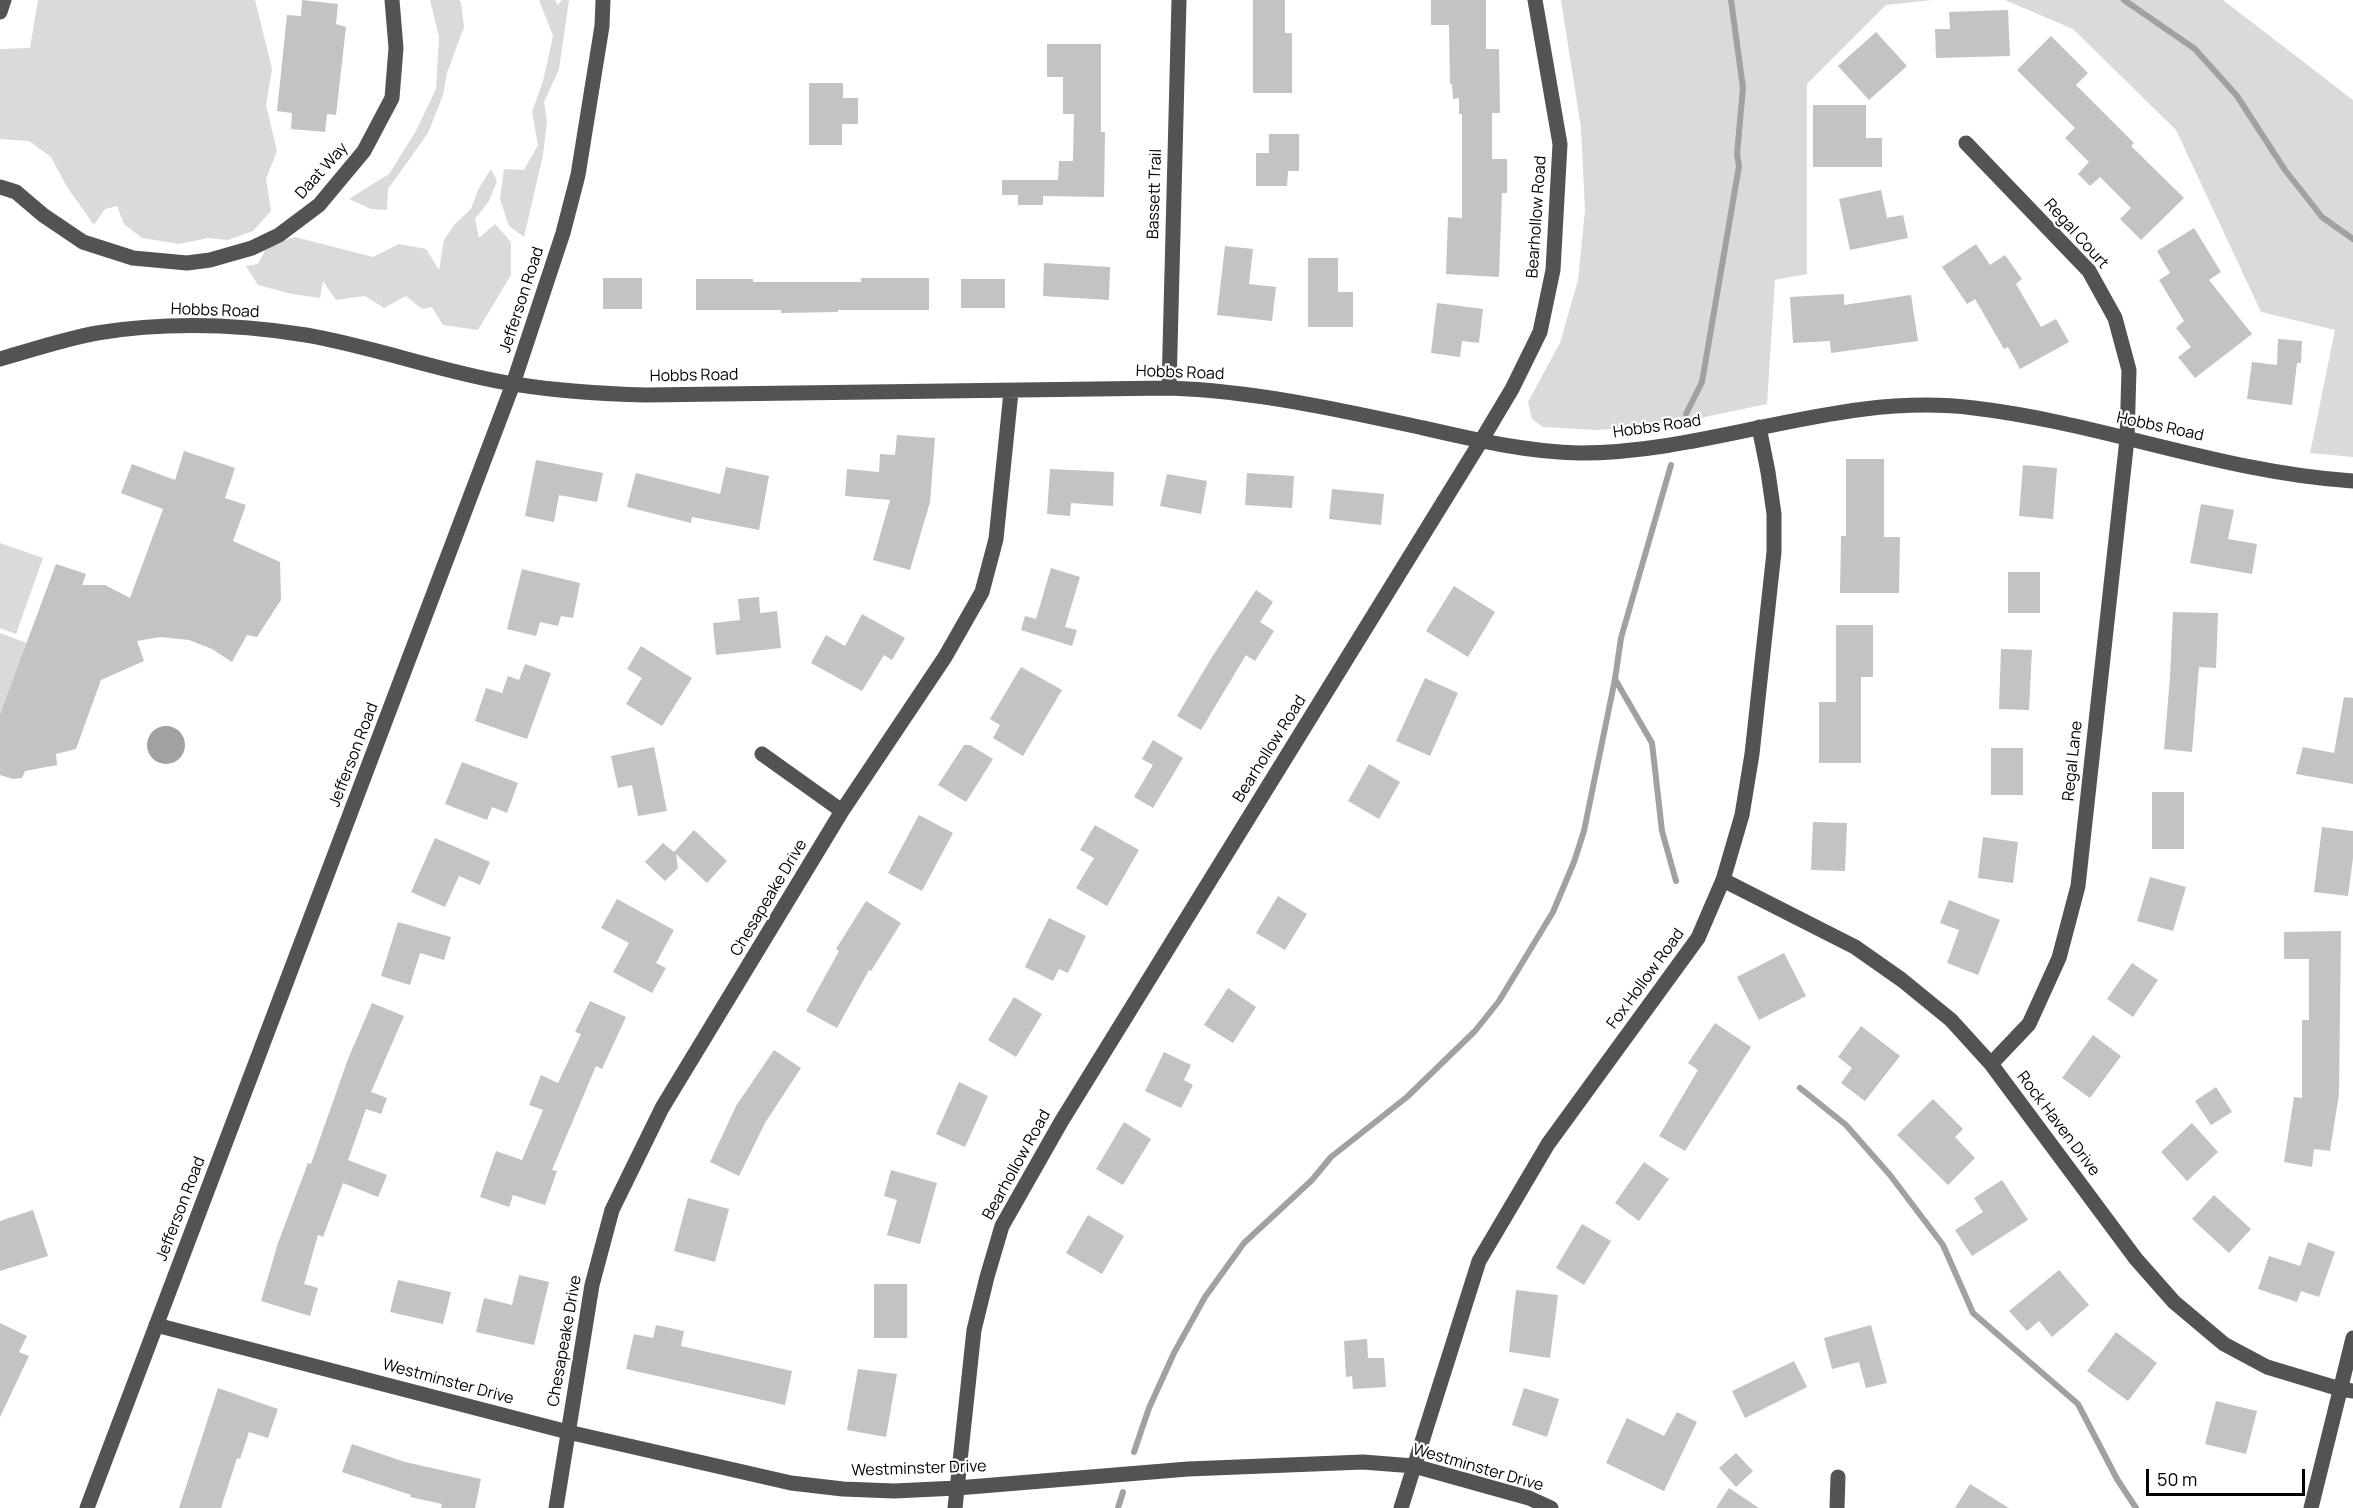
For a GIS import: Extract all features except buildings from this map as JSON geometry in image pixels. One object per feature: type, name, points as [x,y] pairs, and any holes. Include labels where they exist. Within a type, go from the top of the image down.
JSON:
[{"type":"street","points":[[0,12],[4,0]]},
{"type":"street","name":"Daat Way","points":[[0,187],[16,192],[43,215],[83,242],[133,258],[187,263],[210,260],[252,248],[279,235],[319,206],[364,151],[392,98],[396,48],[392,0]]},
{"type":"street","name":"Jefferson Road","points":[[87,1508],[513,384],[563,233],[578,175],[602,26],[603,0]]},
{"type":"street","name":"Bassett Trail","points":[[1169,388],[1179,0]]},
{"type":"street","name":"Bearhollow Road","points":[[955,1508],[974,1330],[1002,1226],[1061,1122],[1481,441],[1512,389],[1540,332],[1553,270],[1560,144],[1535,0]]},
{"type":"street","name":"Regal Court","points":[[1966,143],[2090,271],[2115,318],[2129,370],[2127,439]]},
{"type":"street","name":"Hobbs Road","points":[[1,356],[98,333],[185,325],[249,328],[307,336],[513,384],[590,393],[646,395],[1011,392],[1169,388],[1210,390],[1283,399],[1481,441],[1545,450],[1609,452],[1664,447],[1835,412],[1878,406],[1916,405],[1984,409],[2040,419],[2291,474],[2353,480]]},
{"type":"street","name":"Chesapeake Drive","points":[[556,1508],[592,1285],[612,1210],[662,1108],[842,810],[945,657],[982,592],[996,538],[1011,392]]},
{"type":"street","name":"Fox Hollow Road","points":[[1401,1508],[1479,1261],[1548,1144],[1698,938],[1723,880],[1742,815],[1752,754],[1774,552],[1774,514],[1759,427]]},
{"type":"street","name":"Regal Lane","points":[[1991,1064],[2029,1024],[2059,958],[2078,886],[2127,439]]},
{"type":"street","points":[[762,754],[842,810]]},
{"type":"street","name":"Rock Haven Drive","points":[[1723,880],[1855,947],[1902,980],[1951,1020],[1991,1064],[2136,1258],[2174,1302],[2224,1344],[2267,1368],[2347,1390]]},
{"type":"street","name":"Westminster Drive","points":[[156,1325],[568,1432],[791,1484],[843,1490],[894,1491],[1188,1469],[1363,1462],[1414,1467],[1529,1498],[1551,1508]]},
{"type":"street","points":[[2311,1508],[2347,1390],[2353,1338]]},
{"type":"street","points":[[1837,1508],[1838,1477]]},
{"type":"shaded area","points":[[38,0],[255,0],[272,69],[266,105],[277,151],[266,179],[271,211],[253,231],[228,240],[208,238],[179,244],[142,238],[124,224],[117,206],[105,209],[94,225],[67,187],[51,157],[29,141],[0,139],[0,49],[30,48]]},
{"type":"shaded area","points":[[430,0],[459,0],[464,27],[447,73],[443,95],[428,133],[388,189],[387,210],[371,209],[349,199],[389,174],[416,131],[436,89],[439,37]]},
{"type":"shaded area","points":[[539,0],[555,0],[558,5],[562,0],[569,0],[559,69],[544,102],[547,122],[543,155],[524,237],[509,226],[500,199],[504,169],[524,170],[538,145],[532,112],[543,81],[553,36]]},
{"type":"shaded area","points":[[1561,0],[1933,0],[1886,5],[1807,84],[1807,274],[1775,280],[1767,404],[1662,426],[1596,430],[1543,427],[1532,419],[1528,402],[1560,343],[1578,280],[1585,210],[1581,128]]},
{"type":"shaded area","points":[[2005,0],[2223,0],[2353,100],[2353,457],[2310,453],[2335,330],[2261,312],[2176,130],[2073,29]]},
{"type":"shaded area","points":[[491,169],[497,181],[489,201],[475,219],[479,238],[495,224],[511,242],[511,275],[478,330],[443,325],[432,307],[422,309],[406,296],[384,308],[365,296],[336,300],[323,281],[320,298],[292,294],[258,285],[246,266],[258,264],[268,245],[295,237],[373,257],[399,244],[426,249],[439,270],[444,240],[455,224],[471,209],[478,190]]},
{"type":"shaded area","points":[[0,543],[43,558],[16,634],[0,628]]},
{"type":"shaded area","points":[[0,633],[27,643],[0,714]]},
{"type":"shaded area","points":[[166,726],[179,732],[185,745],[179,758],[166,764],[153,758],[147,745],[153,732]]},
{"type":"waterway","points":[[1686,414],[1702,382],[1739,166],[1737,154],[1743,88],[1731,0]]},
{"type":"waterway","points":[[2124,0],[2195,49],[2237,96],[2285,170],[2322,217],[2353,239]]},
{"type":"waterway","points":[[1134,1452],[1149,1408],[1174,1353],[1205,1297],[1244,1243],[1312,1180],[1331,1157],[1407,1097],[1475,1031],[1499,1001],[1553,912],[1584,831],[1615,679],[1621,638],[1671,465]]},
{"type":"waterway","points":[[1615,679],[1652,743],[1662,831],[1676,881]]},
{"type":"waterway","points":[[1800,1088],[1846,1125],[1890,1175],[1943,1245],[1973,1313],[2078,1404],[2117,1479],[2136,1508]]},
{"type":"waterway","points":[[1118,1508],[1123,1492]]}]
